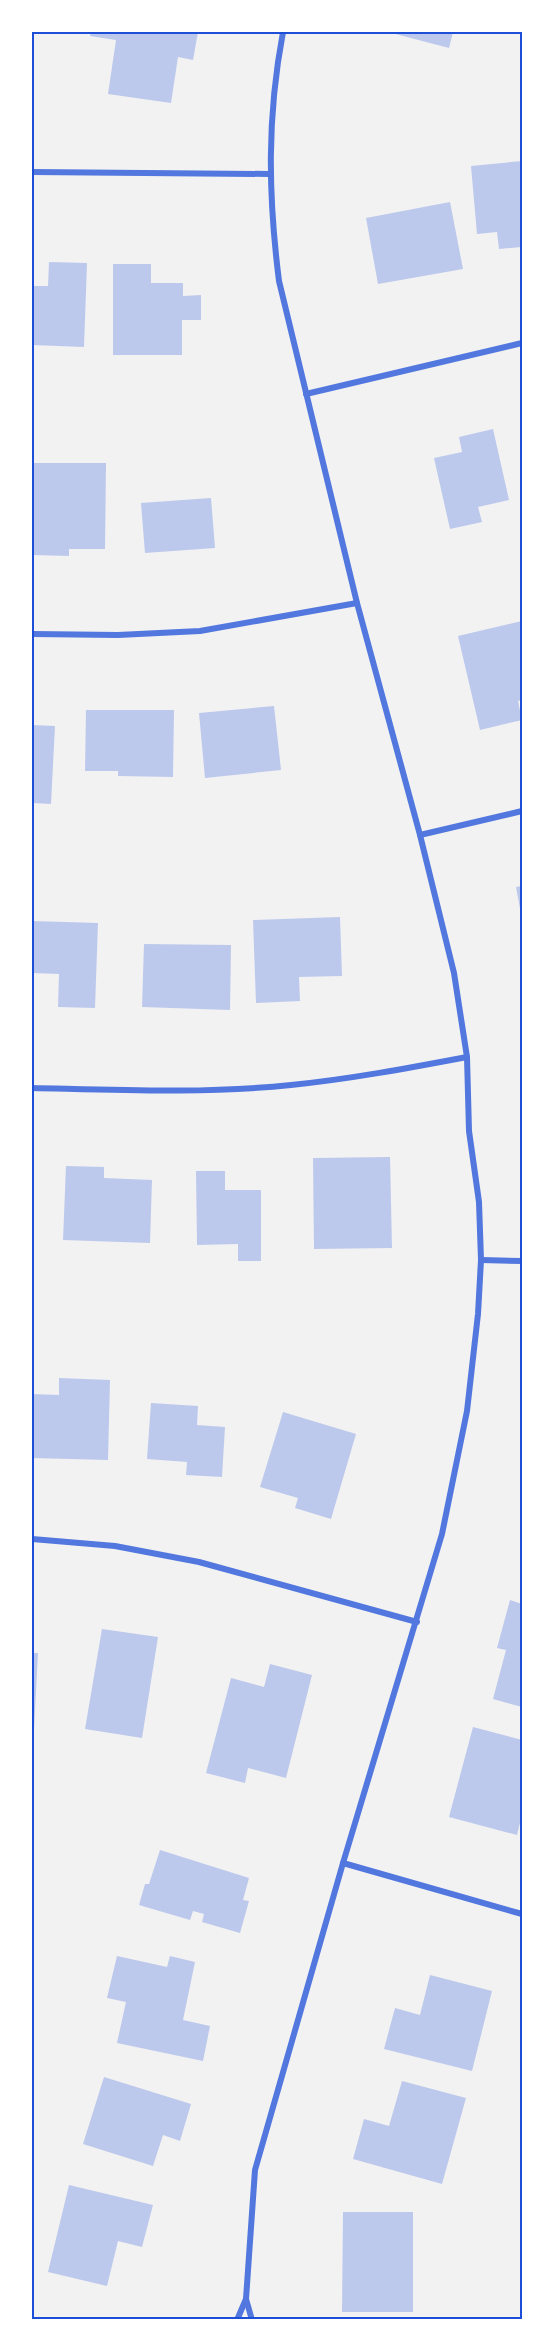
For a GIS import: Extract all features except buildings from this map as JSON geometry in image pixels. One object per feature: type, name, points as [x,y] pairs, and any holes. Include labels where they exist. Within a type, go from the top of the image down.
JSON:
[{"type":"street","points":[[237,2319],[246,2298],[255,2170],[343,1863],[442,1534],[467,1411],[478,1314],[481,1260],[479,1202],[469,1131],[467,1057],[454,973],[420,835],[357,603],[279,281],[272,228],[269,174],[274,79],[283,32]]},
{"type":"street","points":[[32,172],[269,174]]},
{"type":"street","points":[[306,394],[522,344]]},
{"type":"street","points":[[32,634],[118,635],[201,631],[357,603]]},
{"type":"street","points":[[420,835],[522,811]]},
{"type":"street","points":[[32,1088],[163,1091],[292,1085],[467,1057]]},
{"type":"street","points":[[481,1260],[522,1261]]},
{"type":"street","points":[[32,1539],[115,1546],[199,1562],[417,1622]]},
{"type":"street","points":[[343,1863],[522,1914]]},
{"type":"street","points":[[246,2298],[252,2319]]}]
